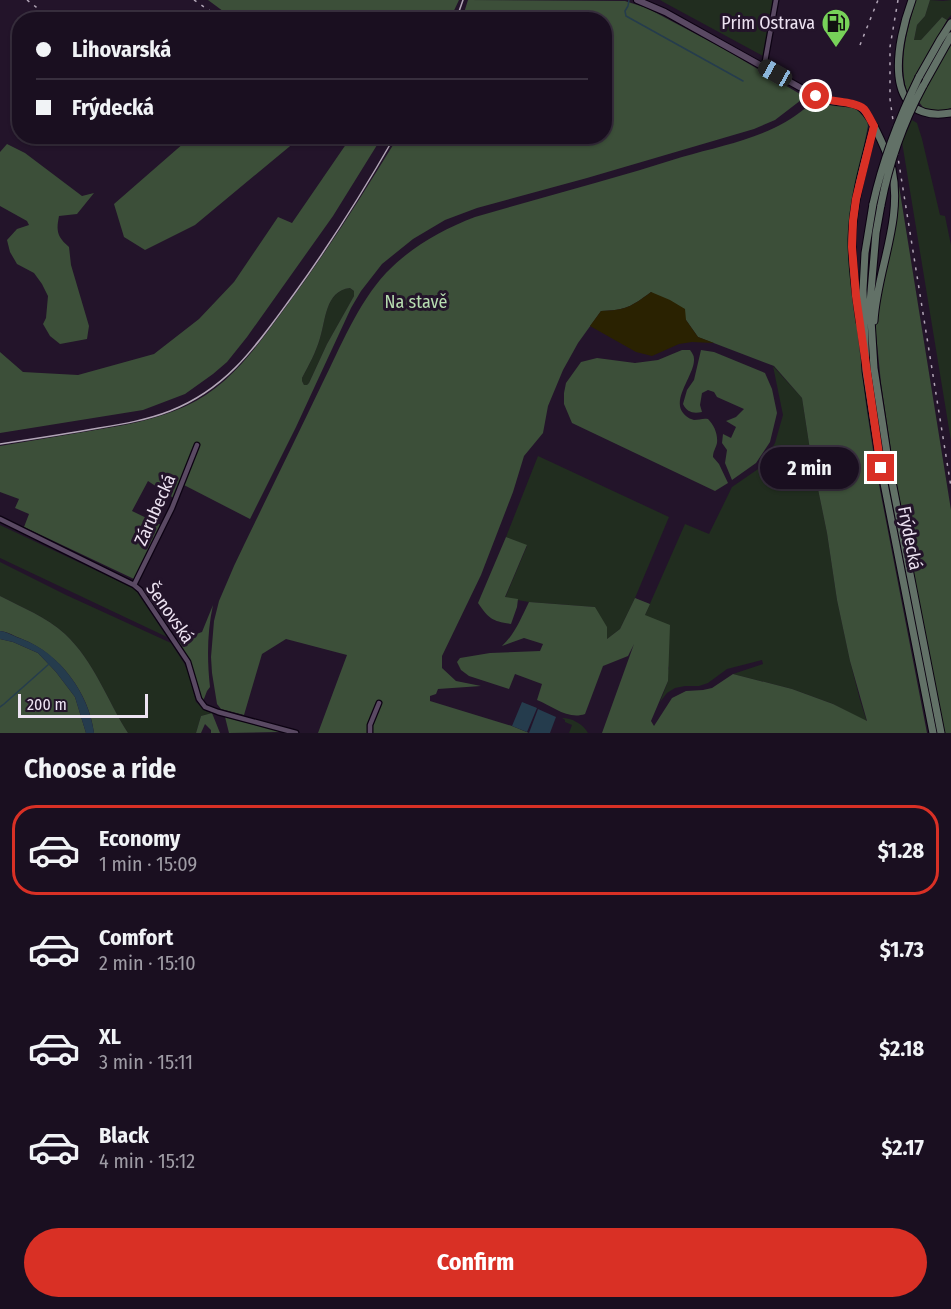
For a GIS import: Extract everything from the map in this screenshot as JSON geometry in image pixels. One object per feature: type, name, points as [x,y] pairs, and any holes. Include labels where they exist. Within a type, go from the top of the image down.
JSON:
[{"type":"main road","points":[[912,0],[900,46],[901,90],[906,100],[917,109],[933,114],[951,113]]},
{"type":"main road","points":[[877,204],[888,149],[901,116],[919,77],[951,23]]},
{"type":"main road","points":[[877,204],[907,120],[951,36]]},
{"type":"main road","points":[[870,370],[874,315],[895,211],[892,170],[874,126]]},
{"type":"main road","points":[[870,370],[856,296],[852,239],[858,188],[874,126]]},
{"type":"main road","name":"Frýdecká","points":[[877,204],[870,303],[870,370],[881,468],[933,733]]},
{"type":"main road","name":"Frýdecká","points":[[870,370],[941,733]]},
{"type":"street","points":[[637,0],[656,7],[819,98],[857,105],[866,112],[874,126]]},
{"type":"street","points":[[764,67],[776,0]]},
{"type":"street","name":"Zárubecká","points":[[134,585],[172,508],[197,445]]},
{"type":"street","name":"Šenovská","points":[[0,519],[134,585],[188,663],[199,699],[205,707],[296,733]]},
{"type":"street","points":[[370,733],[370,725],[379,703]]},
{"type":"green space","points":[[208,0],[459,0],[453,12],[224,12]]},
{"type":"green space","points":[[468,0],[625,1],[647,8],[724,49],[805,97],[775,120],[754,129],[477,208],[445,220],[413,239],[382,264],[351,308],[250,519],[182,484],[175,499],[148,481],[132,511],[161,525],[134,579],[24,527],[29,514],[15,508],[19,499],[0,492],[0,446],[116,427],[172,412],[202,397],[231,375],[255,348],[303,284],[394,144],[612,144],[612,12],[464,12]],"holes":[[[350,288],[354,291],[354,296],[327,344],[309,383],[304,385],[302,378],[320,338],[331,300],[342,290]]]},
{"type":"green space","points":[[660,0],[773,0],[763,56],[667,4]]},
{"type":"green space","points":[[916,0],[930,0],[925,16],[917,25],[914,40],[921,40],[942,17],[947,20],[907,93],[903,69],[904,57],[907,34]]},
{"type":"green space","points":[[930,0],[951,0],[951,15],[947,20],[942,17],[921,40],[914,40],[917,25],[925,16]]},
{"type":"green space","points":[[951,43],[951,108],[939,112],[925,110],[919,102]]},
{"type":"green space","name":"Na stavě","points":[[815,100],[858,108],[866,115],[868,126],[855,190],[849,235],[854,303],[876,469],[927,733],[602,733],[634,644],[628,656],[603,666],[585,714],[579,715],[560,712],[537,700],[542,684],[515,674],[509,689],[469,676],[461,670],[457,662],[460,658],[490,653],[540,651],[543,644],[524,638],[502,646],[514,631],[529,602],[595,607],[607,627],[607,639],[620,629],[635,598],[650,604],[645,615],[670,625],[668,681],[651,721],[654,726],[672,698],[686,691],[712,688],[733,674],[792,689],[833,704],[867,721],[850,661],[837,600],[802,398],[774,366],[698,337],[686,320],[651,292],[628,307],[601,311],[578,343],[563,370],[548,406],[543,433],[524,456],[513,492],[481,575],[442,656],[442,668],[456,681],[481,686],[438,689],[436,694],[430,696],[430,701],[529,733],[318,733],[347,655],[286,639],[262,654],[244,715],[221,709],[217,704],[211,657],[214,621],[219,601],[350,326],[386,273],[427,240],[475,217],[752,137],[785,122]]},
{"type":"green space","points":[[912,120],[917,123],[922,139],[940,215],[945,216],[951,245],[951,441],[902,142]]},
{"type":"green space","points":[[7,144],[25,153],[82,196],[94,193],[77,214],[59,216],[58,226],[60,237],[69,247],[71,265],[89,326],[87,339],[60,344],[50,336],[43,324],[46,318],[48,296],[34,273],[17,264],[10,252],[7,240],[17,229],[29,225],[27,221],[0,206],[0,152]]},
{"type":"green space","points":[[183,144],[293,144],[195,225],[145,250],[124,237],[114,204]]},
{"type":"green space","points":[[346,144],[378,144],[333,216],[247,337],[227,362],[213,374],[185,394],[143,410],[0,433],[0,352],[23,372],[78,375],[154,354],[199,319],[234,282],[278,217],[292,223]]},
{"type":"green space","points":[[899,186],[951,510],[951,733],[944,733],[893,464],[876,334],[876,317],[896,218]]},
{"type":"green space","points":[[350,288],[354,291],[354,296],[327,344],[309,383],[304,385],[302,378],[320,338],[331,300],[342,290]]},
{"type":"green space","points":[[682,350],[690,350],[694,359],[681,396],[681,410],[694,420],[708,419],[716,433],[717,443],[713,457],[728,483],[715,491],[572,423],[564,404],[566,383],[581,362],[597,358],[635,363],[658,360]]},
{"type":"green space","points":[[701,350],[714,352],[765,373],[772,389],[777,413],[770,442],[756,463],[732,480],[725,463],[727,450],[722,443],[723,434],[731,438],[736,427],[726,421],[736,417],[744,409],[717,397],[714,392],[708,390],[702,393],[700,405],[702,412],[691,412],[683,404],[687,390],[694,380]]},
{"type":"green space","points":[[773,366],[802,398],[837,600],[850,661],[867,722],[833,704],[792,689],[733,674],[763,664],[762,660],[727,669],[708,683],[699,686],[675,688],[667,693],[660,702],[668,681],[669,668],[645,615],[685,524],[709,534],[732,487],[761,467],[775,443],[783,415]]},
{"type":"green space","points":[[538,456],[669,517],[620,629],[607,639],[595,607],[505,598],[527,546],[506,537]]},
{"type":"green space","points":[[0,525],[131,587],[137,592],[167,637],[0,558]]},
{"type":"green space","points":[[506,537],[527,545],[505,597],[518,599],[511,624],[492,618],[478,603]]},
{"type":"green space","points":[[0,562],[171,643],[184,663],[196,702],[212,713],[201,716],[196,733],[128,733],[92,668],[65,634],[50,622],[0,596]]},
{"type":"green space","points":[[0,596],[50,622],[65,634],[92,668],[128,733],[94,733],[91,718],[79,690],[60,665],[36,646],[0,631]]},
{"type":"green space","points":[[213,605],[208,646],[210,687],[202,704],[191,670],[174,642],[202,632]]},
{"type":"green space","points":[[0,639],[38,653],[56,672],[75,697],[86,733],[0,733]]},
{"type":"green space","points":[[212,713],[220,733],[211,733],[205,724],[201,733],[196,733],[201,716]]},
{"type":"green space","points":[[225,717],[282,732],[229,733]]},
{"type":"green space","points":[[562,718],[577,722],[588,733],[569,733],[572,725]]},
{"type":"sand","points":[[651,292],[685,309],[686,320],[698,337],[714,343],[679,344],[652,356],[636,352],[590,326],[601,311],[628,307]]},
{"type":"water","points":[[0,631],[36,645],[60,665],[79,690],[86,704],[94,733],[86,733],[75,697],[56,672],[38,653],[0,639]]},
{"type":"water","points":[[522,702],[537,708],[527,732],[512,726]]},
{"type":"water","points":[[538,709],[556,717],[550,733],[529,733]]},
{"type":"waterway","points":[[629,0],[625,11],[626,16],[743,81]]},
{"type":"waterway","points":[[0,707],[49,664]]},
{"type":"tram line","points":[[459,12],[463,0]]},
{"type":"tram line","points":[[0,444],[144,419],[170,411],[191,401],[226,377],[255,346],[308,275],[390,144]]},
{"type":"railway","points":[[27,0],[43,12]]},
{"type":"railway","points":[[194,0],[211,12]]},
{"type":"railway","points":[[860,45],[878,0]]},
{"type":"railway","points":[[898,0],[890,47],[890,99],[951,487]]},
{"type":"place","name":"Prim Ostrava","points":[[836,48]]},
{"type":"route","points":[[816,96],[832,102],[857,105],[866,112],[874,126],[856,199],[852,247],[856,296],[881,468]]}]
